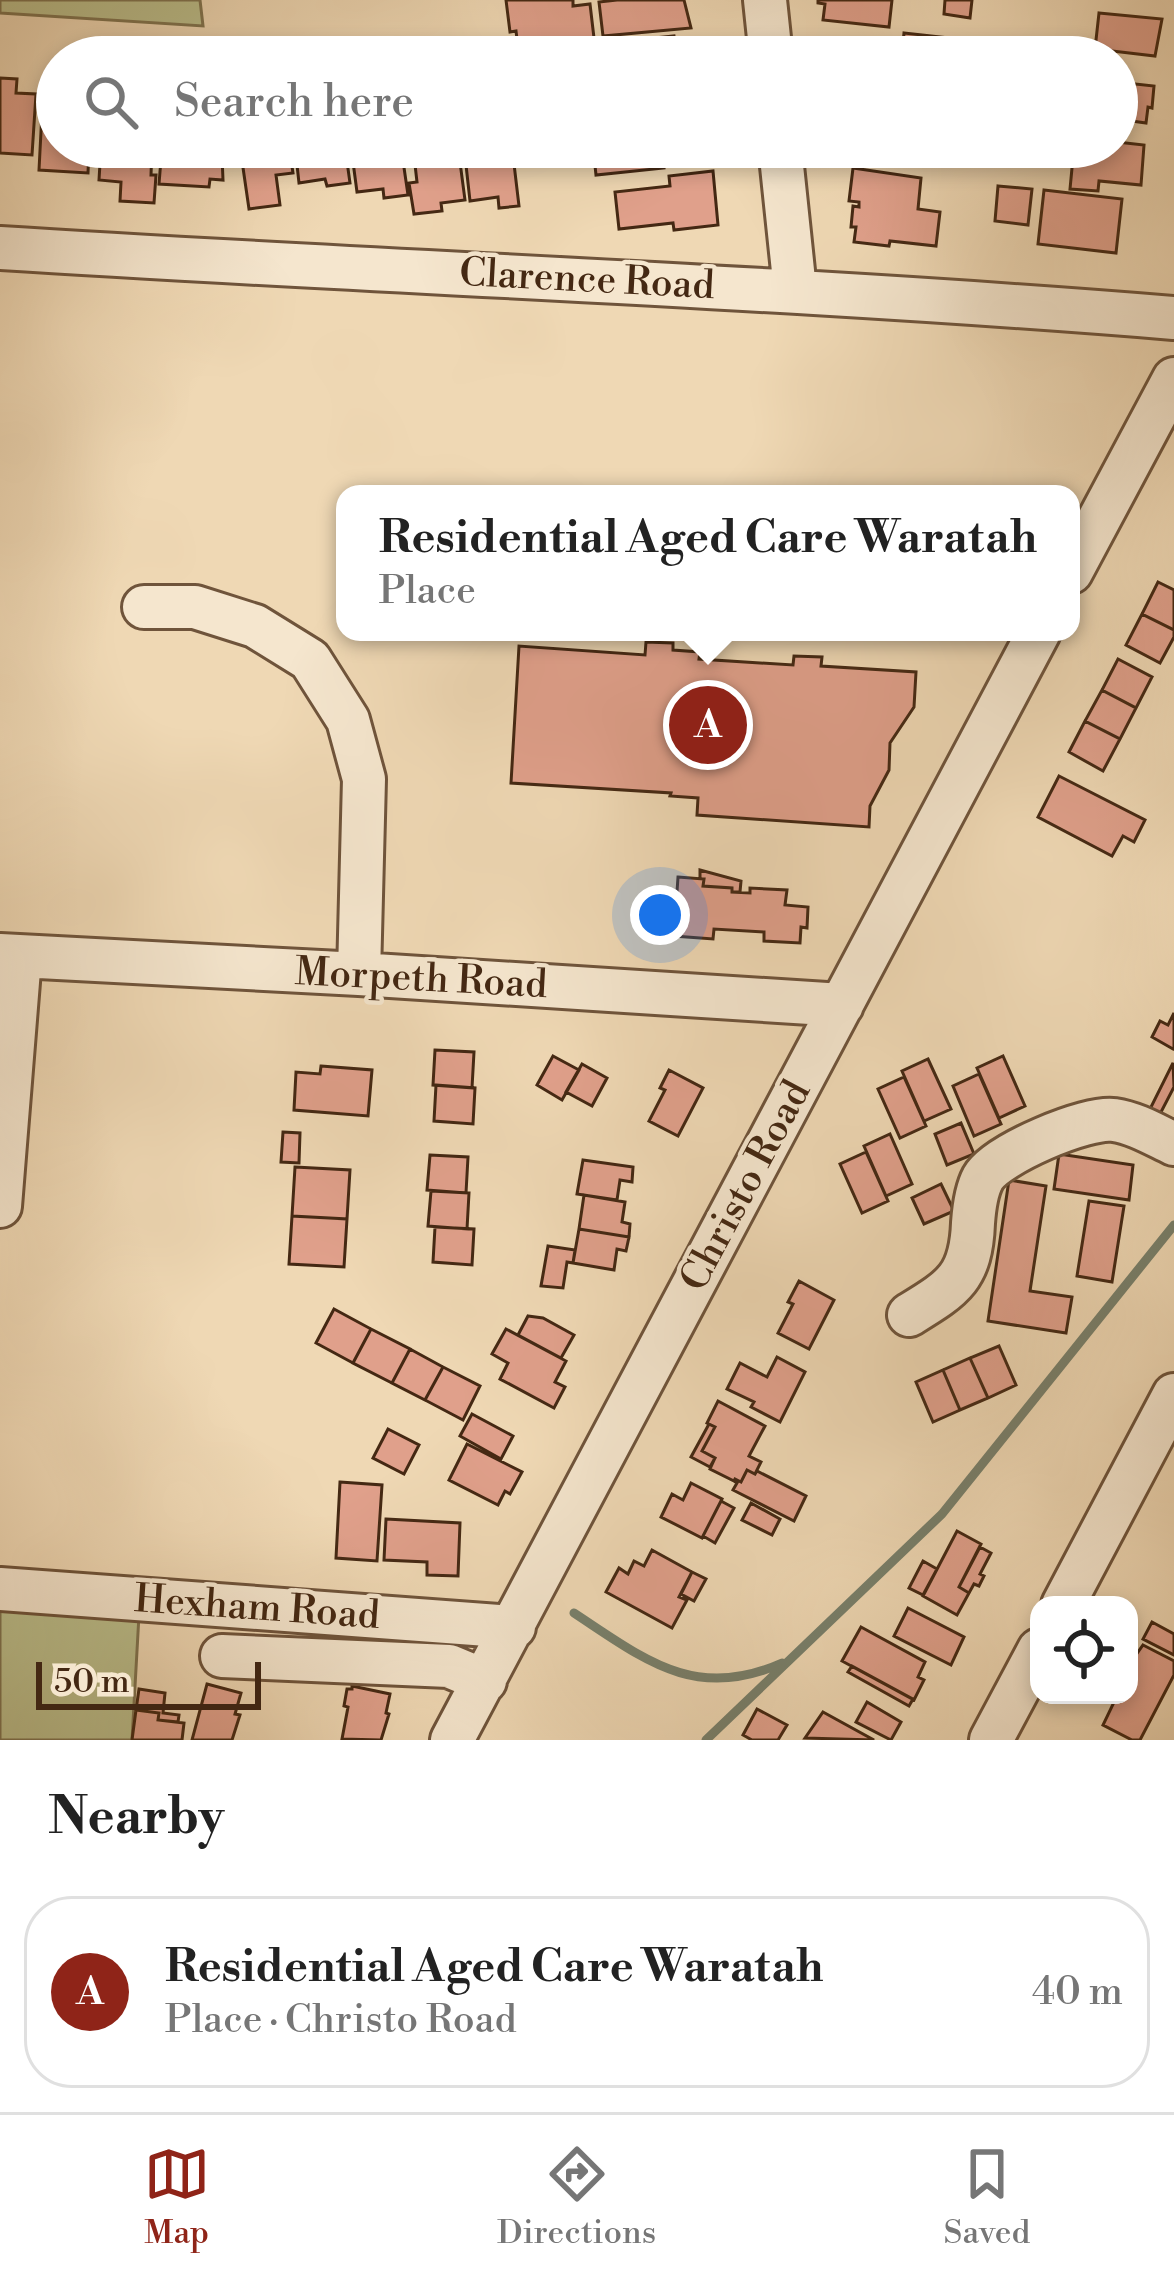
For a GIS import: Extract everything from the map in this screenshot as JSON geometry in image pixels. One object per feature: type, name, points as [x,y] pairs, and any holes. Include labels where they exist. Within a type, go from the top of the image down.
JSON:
[{"type":"street","points":[[765,0],[769,36]]},
{"type":"street","points":[[782,168],[795,290]]},
{"type":"street","name":"Clarence Road","points":[[0,248],[795,290],[1174,318]]},
{"type":"street","points":[[1080,555],[1174,379]]},
{"type":"street","points":[[143,608],[195,607],[255,626],[310,661],[348,721],[364,779],[359,974]]},
{"type":"street","name":"Christo Road","points":[[452,1740],[1034,641]]},
{"type":"street","points":[[0,1206],[10,956]]},
{"type":"street","name":"Morpeth Road","points":[[10,956],[842,1005]]},
{"type":"street","points":[[909,1315],[943,1294],[962,1273],[972,1251],[974,1207],[984,1176],[1004,1159],[1084,1122],[1112,1119],[1174,1144]]},
{"type":"street","points":[[1068,1596],[1174,1395]]},
{"type":"street","name":"Hexham Road","points":[[0,1589],[514,1627]]},
{"type":"street","points":[[221,1656],[449,1666],[484,1681]]},
{"type":"street","points":[[991,1740],[1030,1667]]},
{"type":"green space","points":[[0,0],[200,0],[203,26],[0,13]]},
{"type":"green space","points":[[0,1607],[139,1615],[132,1740],[0,1740]]},
{"type":"building","points":[[506,0],[590,4],[594,36],[517,36],[516,31],[510,32]]},
{"type":"building","points":[[684,0],[691,28],[603,36],[599,2]]},
{"type":"building","points":[[818,0],[892,0],[889,27],[823,20],[825,4]]},
{"type":"building","points":[[945,0],[972,0],[970,18],[944,14]]},
{"type":"building","points":[[1099,13],[1162,19],[1155,56],[1138,54],[1138,36],[1096,36]]},
{"type":"building","points":[[0,78],[17,79],[16,93],[36,94],[32,155],[0,153]]},
{"type":"building","points":[[1138,84],[1154,86],[1146,123],[1138,122]]},
{"type":"building","points":[[1138,144],[1144,145],[1141,185],[1099,181],[1098,191],[1070,189],[1072,168],[1138,168]]},
{"type":"building","points":[[39,168],[88,168],[88,173]]},
{"type":"building","points":[[100,168],[151,168],[151,175],[156,175],[154,203],[120,201],[121,182],[99,180]]},
{"type":"building","points":[[160,168],[222,168],[223,180],[210,179],[209,187],[159,184]]},
{"type":"building","points":[[243,168],[292,168],[293,173],[276,175],[280,205],[249,209]]},
{"type":"building","points":[[297,168],[348,168],[350,183],[327,186],[325,179],[299,183]]},
{"type":"building","points":[[354,168],[404,168],[408,195],[384,198],[383,189],[357,192]]},
{"type":"building","points":[[415,168],[461,168],[465,200],[441,203],[442,211],[414,214],[409,183],[417,182]]},
{"type":"building","points":[[466,168],[514,168],[519,206],[499,208],[498,197],[470,201]]},
{"type":"building","points":[[595,168],[664,168],[596,175]]},
{"type":"building","points":[[853,168],[921,178],[918,209],[940,212],[936,246],[854,242],[853,206],[859,207],[859,202],[849,201]]},
{"type":"building","points":[[713,171],[718,225],[674,230],[673,223],[619,229],[615,192],[670,186],[669,176]]},
{"type":"building","points":[[998,186],[1032,189],[1028,225],[995,221]]},
{"type":"building","points":[[1044,190],[1122,199],[1116,253],[1038,244]]},
{"type":"building","points":[[1158,582],[1174,590],[1174,630],[1142,614]]},
{"type":"building","points":[[1142,614],[1174,630],[1160,663],[1126,645]]},
{"type":"building","points":[[646,642],[673,643],[673,650],[700,652],[699,659],[793,665],[794,656],[822,657],[821,666],[916,672],[914,707],[890,743],[889,770],[870,806],[869,827],[697,815],[698,798],[671,793],[511,783],[519,646],[645,655]]},
{"type":"building","points":[[1118,659],[1152,677],[1136,708],[1102,690]]},
{"type":"building","points":[[1102,690],[1136,708],[1120,739],[1085,721]]},
{"type":"building","points":[[1085,721],[1120,739],[1103,771],[1069,752]]},
{"type":"building","points":[[1059,776],[1145,820],[1134,842],[1123,836],[1112,856],[1038,817]]},
{"type":"building","points":[[700,870],[741,881],[740,892],[703,886]]},
{"type":"building","points":[[678,877],[704,879],[703,886],[732,888],[732,892],[787,890],[785,905],[808,907],[807,928],[801,927],[800,943],[764,941],[764,932],[714,929],[713,939],[674,936]]},
{"type":"building","points":[[1174,1013],[1173,1049],[1152,1037],[1160,1021],[1168,1025]]},
{"type":"building","points":[[435,1050],[474,1052],[472,1088],[433,1085]]},
{"type":"building","points":[[553,1056],[579,1070],[562,1100],[537,1085]]},
{"type":"building","points":[[1003,1056],[1025,1106],[999,1118],[977,1068]]},
{"type":"building","points":[[928,1059],[951,1109],[924,1121],[902,1071]]},
{"type":"building","points":[[1173,1063],[1174,1087],[1160,1114],[1150,1109]]},
{"type":"building","points":[[582,1064],[607,1078],[592,1106],[566,1092]]},
{"type":"building","points":[[321,1066],[372,1070],[368,1116],[294,1110],[296,1072],[320,1074]]},
{"type":"building","points":[[669,1070],[703,1088],[678,1136],[649,1121]]},
{"type":"building","points":[[979,1074],[1001,1124],[974,1136],[953,1086]]},
{"type":"building","points":[[904,1077],[926,1126],[900,1138],[878,1089]]},
{"type":"building","points":[[436,1085],[475,1088],[473,1124],[434,1121]]},
{"type":"building","points":[[961,1123],[974,1154],[947,1165],[935,1134]]},
{"type":"building","points":[[283,1132],[300,1133],[299,1163],[281,1162]]},
{"type":"building","points":[[890,1134],[912,1184],[886,1196],[864,1146]]},
{"type":"building","points":[[866,1152],[888,1201],[862,1213],[840,1164]]},
{"type":"building","points":[[1059,1154],[1133,1165],[1129,1200],[1054,1189]]},
{"type":"building","points":[[430,1155],[468,1157],[466,1193],[427,1190]]},
{"type":"building","points":[[583,1160],[633,1167],[632,1182],[620,1180],[617,1200],[577,1194]]},
{"type":"building","points":[[295,1167],[350,1170],[347,1219],[292,1216]]},
{"type":"building","points":[[1009,1180],[1046,1186],[1030,1291],[1072,1297],[1066,1333],[988,1321]]},
{"type":"building","points":[[941,1184],[954,1211],[924,1224],[912,1198]]},
{"type":"building","points":[[431,1191],[469,1193],[467,1229],[428,1226]]},
{"type":"building","points":[[584,1195],[625,1202],[622,1222],[630,1224],[629,1237],[579,1229]]},
{"type":"building","points":[[1089,1201],[1124,1206],[1112,1282],[1077,1276]]},
{"type":"building","points":[[292,1216],[347,1219],[344,1267],[289,1264]]},
{"type":"building","points":[[435,1227],[474,1229],[472,1265],[433,1262]]},
{"type":"building","points":[[579,1229],[629,1237],[626,1251],[617,1249],[614,1270],[573,1263]]},
{"type":"building","points":[[548,1246],[575,1250],[573,1263],[567,1262],[563,1288],[541,1286]]},
{"type":"building","points":[[799,1281],[834,1300],[809,1349],[778,1333]]},
{"type":"building","points":[[334,1309],[371,1329],[353,1363],[316,1343]]},
{"type":"building","points":[[528,1316],[543,1318],[574,1335],[561,1358],[518,1335]]},
{"type":"building","points":[[371,1329],[410,1349],[392,1383],[353,1363]]},
{"type":"building","points":[[506,1329],[566,1361],[555,1382],[565,1387],[554,1408],[500,1379],[508,1363],[492,1354]]},
{"type":"building","points":[[999,1346],[1016,1385],[988,1398],[970,1358]]},
{"type":"building","points":[[410,1349],[443,1367],[425,1400],[392,1383]]},
{"type":"building","points":[[777,1357],[805,1372],[780,1422],[727,1389],[740,1363],[767,1377]]},
{"type":"building","points":[[970,1358],[988,1398],[960,1410],[943,1370]]},
{"type":"building","points":[[443,1367],[480,1386],[463,1420],[425,1400]]},
{"type":"building","points":[[943,1370],[960,1410],[933,1422],[916,1382]]},
{"type":"building","points":[[718,1401],[765,1426],[749,1456],[761,1462],[755,1474],[747,1470],[741,1482],[710,1469],[715,1458],[702,1451],[715,1427],[707,1423]]},
{"type":"building","points":[[472,1414],[513,1436],[501,1459],[460,1436]]},
{"type":"building","points":[[709,1424],[715,1427],[702,1451],[715,1458],[710,1467],[691,1457]]},
{"type":"building","points":[[388,1429],[419,1445],[404,1474],[373,1458]]},
{"type":"building","points":[[467,1444],[522,1472],[498,1505],[449,1480]]},
{"type":"building","points":[[747,1470],[806,1496],[794,1521],[733,1490],[735,1479],[741,1482]]},
{"type":"building","points":[[340,1482],[382,1485],[377,1561],[336,1558]]},
{"type":"building","points":[[691,1483],[722,1499],[702,1538],[661,1517],[672,1494],[683,1500]]},
{"type":"building","points":[[721,1501],[734,1508],[715,1543],[703,1536]]},
{"type":"building","points":[[751,1503],[780,1519],[772,1535],[742,1520]]},
{"type":"building","points":[[386,1519],[460,1523],[458,1576],[427,1575],[427,1562],[384,1560]]},
{"type":"building","points":[[957,1531],[981,1544],[959,1587],[969,1593],[957,1615],[923,1596]]},
{"type":"building","points":[[980,1547],[991,1553],[979,1586],[974,1584],[969,1593],[959,1587]]},
{"type":"building","points":[[652,1550],[692,1572],[679,1597],[687,1600],[672,1628],[606,1592],[619,1568],[628,1574],[634,1561],[644,1566]]},
{"type":"building","points":[[923,1561],[937,1569],[923,1595],[909,1588]]},
{"type":"building","points":[[692,1572],[706,1579],[694,1601],[681,1594]]},
{"type":"building","points":[[908,1608],[964,1637],[951,1665],[894,1636]]},
{"type":"building","points":[[1152,1622],[1174,1634],[1174,1655],[1143,1639]]},
{"type":"building","points":[[861,1627],[925,1662],[918,1677],[924,1680],[914,1700],[842,1661]]},
{"type":"building","points":[[1143,1645],[1174,1661],[1174,1675],[1140,1740],[1132,1740],[1103,1725],[1113,1704],[1138,1704],[1138,1652]]},
{"type":"building","points":[[852,1666],[913,1699],[909,1706],[848,1672]]},
{"type":"building","points":[[207,1684],[241,1693],[232,1740],[192,1740]]},
{"type":"building","points":[[139,1689],[165,1693],[163,1713],[179,1715],[178,1722],[136,1710]]},
{"type":"building","points":[[347,1689],[390,1694],[381,1740],[342,1739]]},
{"type":"building","points":[[867,1702],[901,1722],[891,1740],[856,1722]]},
{"type":"building","points":[[757,1709],[787,1725],[778,1740],[752,1740],[743,1735]]},
{"type":"building","points":[[136,1710],[159,1713],[158,1720],[184,1723],[182,1740],[132,1740]]},
{"type":"building","points":[[823,1712],[874,1740],[805,1738]]},
{"type":"waterway","points":[[706,1740],[942,1514],[1174,1225]]},
{"type":"waterway","points":[[574,1613],[648,1659],[696,1676],[751,1674],[782,1663]]},
{"type":"place","name":"Residential Aged Care Waratah","points":[[708,725]]}]
